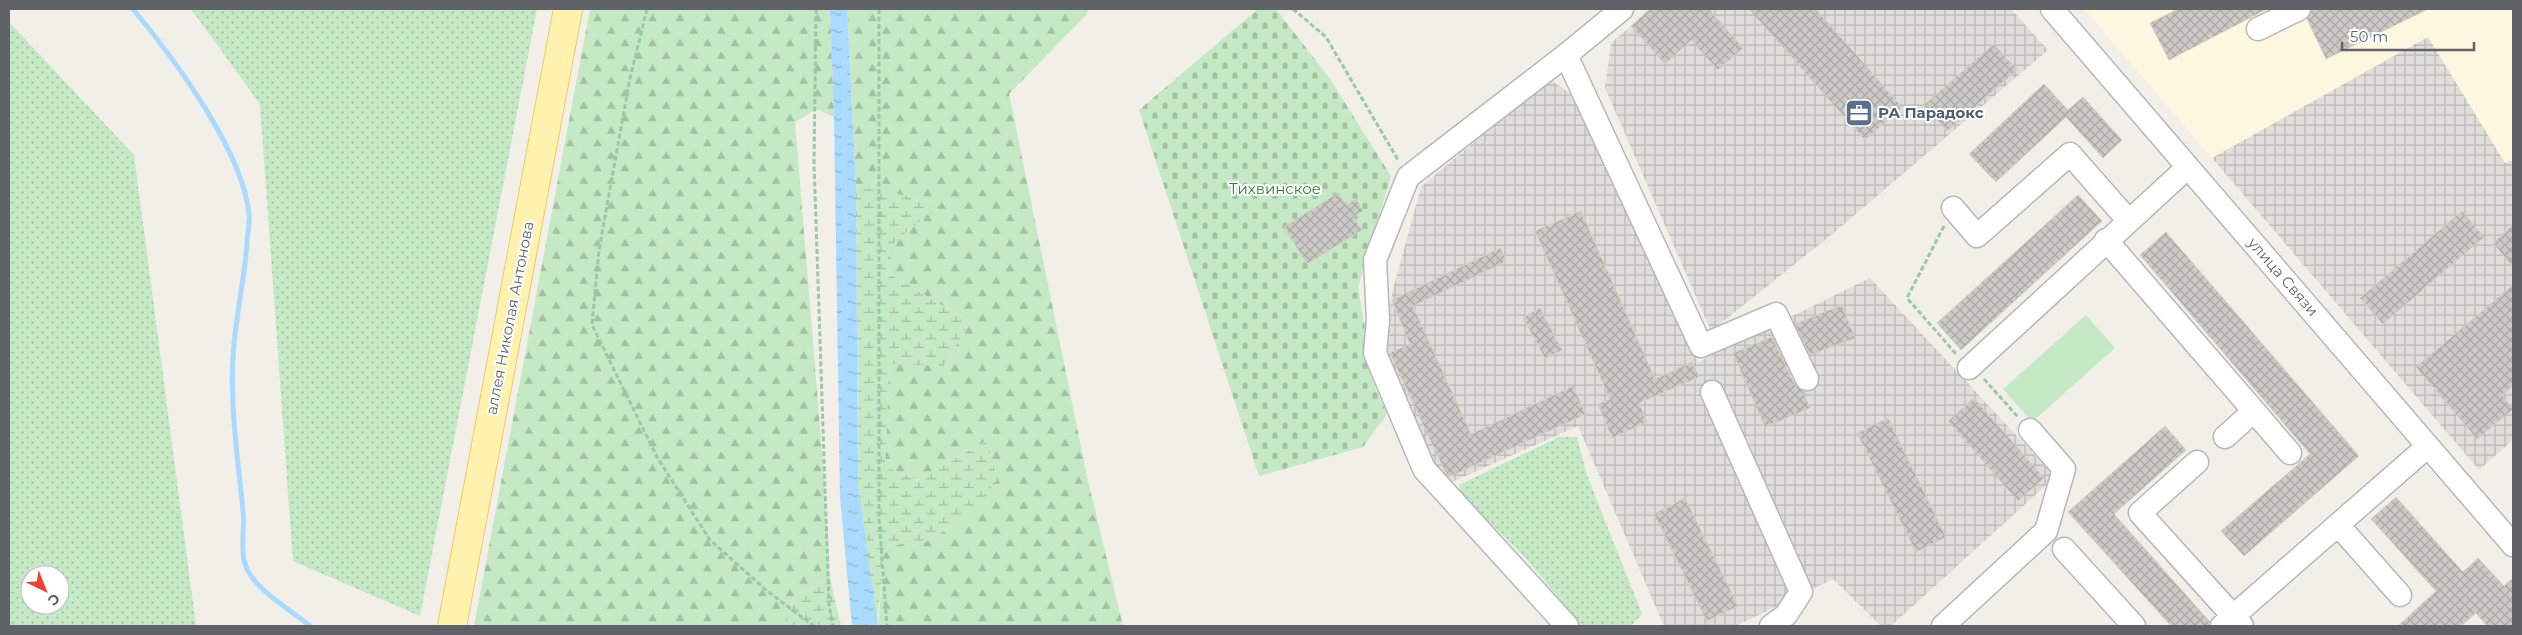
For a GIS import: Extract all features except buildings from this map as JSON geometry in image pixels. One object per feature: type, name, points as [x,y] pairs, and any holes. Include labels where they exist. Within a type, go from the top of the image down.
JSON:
[{"type":"main road","name":"аллея Николая Антонова","points":[[452,626],[568,9]]},
{"type":"street","points":[[1567,626],[1424,469],[1375,353],[1378,320],[1375,260],[1408,178],[1622,9]]},
{"type":"street","name":"улица Связи","points":[[2052,9],[2513,545]]},
{"type":"street","points":[[2258,29],[2299,9]]},
{"type":"street","points":[[1566,55],[1701,346],[1776,314],[1807,379]]},
{"type":"street","points":[[1953,208],[1977,236],[2070,154],[2128,220]]},
{"type":"street","points":[[1969,368],[2106,240],[2188,167]]},
{"type":"street","points":[[2106,240],[2290,453]]},
{"type":"street","points":[[1712,392],[1801,592],[1786,616],[1771,626]]},
{"type":"street","points":[[2225,438],[2254,411]]},
{"type":"street","points":[[1943,626],[2054,539],[2064,469],[2030,430]]},
{"type":"street","points":[[2197,462],[2140,513],[2232,623],[2338,525],[2428,446]]},
{"type":"street","points":[[2338,525],[2400,595]]},
{"type":"street","points":[[2054,539],[2131,625]]},
{"type":"path","points":[[647,9],[630,78],[599,250],[592,325],[657,457],[710,540],[767,591],[814,626]]},
{"type":"path","points":[[816,9],[814,163],[829,605],[832,626]]},
{"type":"path","points":[[879,9],[879,518],[887,626]]},
{"type":"path","points":[[1293,9],[1326,37],[1408,178]]},
{"type":"path","points":[[1953,208],[1908,298],[1969,368],[1985,381],[2030,430]]},
{"type":"shaded area","points":[[1651,9],[2011,9],[2048,50],[1830,236],[1711,331],[1605,88],[1611,43]]},
{"type":"shaded area","points":[[2084,9],[2513,9],[2513,160],[2505,163],[2427,37],[2212,158]]},
{"type":"shaded area","points":[[2428,37],[2505,163],[2513,160],[2513,440],[2479,470],[2212,158]]},
{"type":"shaded area","points":[[1549,79],[1577,98],[1698,362],[1870,278],[2055,477],[1891,626],[1881,626],[1833,579],[1736,626],[1664,626],[1578,426],[1443,486],[1383,346],[1393,289],[1421,187]]},
{"type":"green space","points":[[191,9],[537,9],[420,616],[293,561],[260,104]]},
{"type":"green space","points":[[590,9],[830,9],[834,117],[817,109],[795,122],[826,501],[830,579],[793,597],[786,626],[474,626]]},
{"type":"green space","points":[[847,9],[1088,9],[1087,14],[1009,94],[1088,481],[1123,626],[878,626],[885,546],[928,541],[970,514],[987,440],[919,480],[885,467],[889,363],[944,366],[970,322],[886,272],[890,246],[941,203],[856,186]]},
{"type":"green space","name":"Тихвинское","points":[[1258,9],[1276,9],[1330,79],[1391,176],[1358,287],[1375,387],[1387,414],[1363,447],[1259,476],[1139,110]]},
{"type":"green space","points":[[9,22],[134,155],[196,626],[9,626]]},
{"type":"green space","points":[[856,186],[942,203],[890,246],[886,272],[970,322],[944,366],[889,364],[885,467],[919,480],[987,440],[997,480],[970,514],[928,541],[885,546],[877,624],[858,484]]},
{"type":"green space","points":[[2086,315],[2115,348],[2032,422],[2003,389]]},
{"type":"green space","points":[[1559,437],[1577,437],[1587,475],[1642,614],[1631,626],[1582,626],[1524,556],[1461,494],[1459,485]]},
{"type":"green space","points":[[830,579],[841,626],[786,626],[793,597]]},
{"type":"water","points":[[830,9],[847,9],[856,186],[858,484],[878,626],[852,626],[840,497],[834,117]]},
{"type":"waterway","points":[[133,9],[167,52],[204,106],[234,162],[244,189],[249,222],[234,343],[232,376],[235,434],[243,517],[244,559],[249,573],[256,582],[273,598],[310,626]]},
{"type":"place","name":"РА Парадокс","points":[[1859,113]]}]
